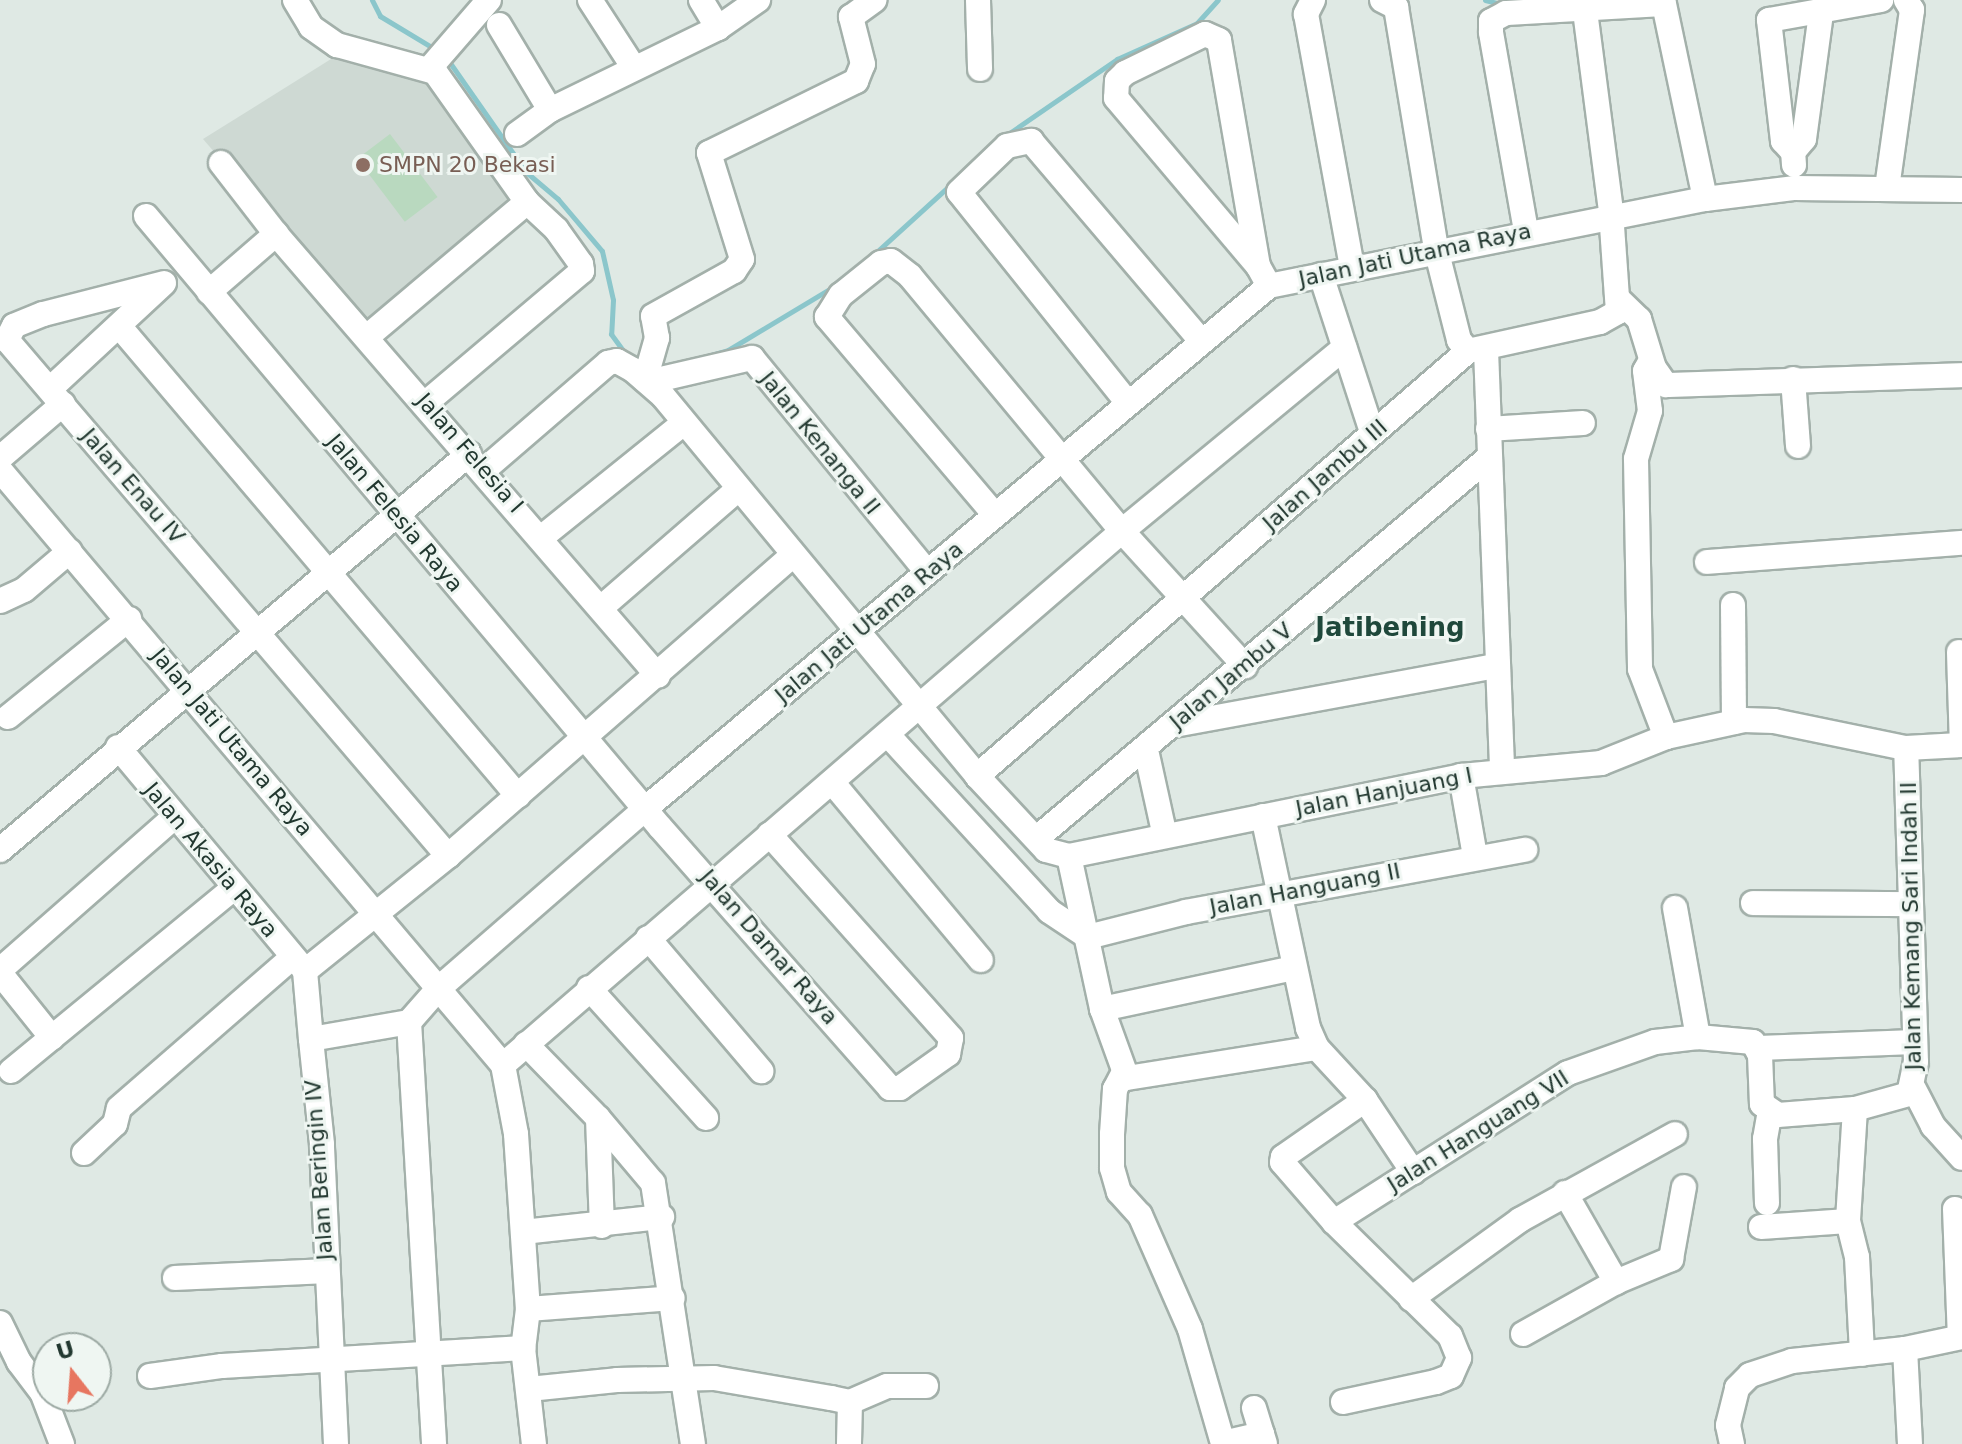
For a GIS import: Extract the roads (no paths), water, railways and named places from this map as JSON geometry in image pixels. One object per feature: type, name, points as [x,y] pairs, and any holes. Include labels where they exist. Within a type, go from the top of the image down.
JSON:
[{"type":"street","points":[[295,0],[311,27],[337,45],[440,55]]},
{"type":"street","points":[[440,55],[489,0]]},
{"type":"street","points":[[590,0],[634,68]]},
{"type":"street","points":[[701,0],[718,28]]},
{"type":"street","points":[[517,134],[550,110],[718,28],[758,0]]},
{"type":"street","points":[[644,372],[657,338],[653,316],[734,271],[742,259],[709,153],[856,81],[863,64],[851,17],[874,0]]},
{"type":"street","points":[[978,0],[980,69]]},
{"type":"street","points":[[1313,0],[1306,14],[1352,267]]},
{"type":"street","points":[[1382,0],[1396,7],[1400,23],[1436,249],[1459,340],[1477,350],[1488,429],[1502,771]]},
{"type":"street","points":[[1795,188],[1793,152],[1783,141],[1769,20],[1776,15],[1821,13],[1881,0]]},
{"type":"street","points":[[1887,188],[1912,10],[1906,0]]},
{"type":"street","points":[[1526,231],[1491,21],[1506,13],[1585,12],[1664,4],[1705,199]]},
{"type":"street","points":[[1585,12],[1619,300],[1639,319],[1652,360],[1666,385],[1962,375]]},
{"type":"street","points":[[1793,152],[1804,139],[1821,13]]},
{"type":"street","points":[[499,25],[550,110]]},
{"type":"street","points":[[1205,34],[1219,40],[1264,276],[1116,98],[1117,81],[1125,73],[1205,34]]},
{"type":"street","points":[[426,403],[582,271],[556,229],[527,202],[440,55]]},
{"type":"street","points":[[1128,403],[959,192],[1007,146],[1031,141],[1201,341]]},
{"type":"street","name":"Jalan Felesia I","points":[[221,163],[276,234],[542,537],[658,676]]},
{"type":"street","name":"Jalan Jati Utama Raya","points":[[0,470],[129,619],[438,989],[646,808],[858,634],[1201,341],[1264,276],[1321,275],[1526,231],[1611,222],[1705,199],[1795,188],[1962,190]]},
{"type":"street","points":[[368,336],[527,202]]},
{"type":"street","name":"Jalan Felesia Raya","points":[[146,216],[394,514],[587,735],[646,808]]},
{"type":"street","points":[[209,292],[276,234]]},
{"type":"street","points":[[995,515],[827,317],[841,295],[881,263],[900,265],[1122,531],[1245,666]]},
{"type":"street","points":[[0,458],[120,327],[186,264]]},
{"type":"street","points":[[1321,275],[1372,432]]},
{"type":"street","name":"Jalan Enau IV","points":[[164,283],[14,326],[7,340],[448,856]]},
{"type":"street","name":"Jalan Jambu III","points":[[977,776],[1184,600],[1372,432],[1477,350],[1501,339],[1609,319],[1618,312],[1619,300]]},
{"type":"street","points":[[120,327],[518,796]]},
{"type":"street","points":[[503,1065],[1122,531],[1344,348]]},
{"type":"street","name":"Jalan Kenanga II","points":[[644,372],[752,358],[927,572]]},
{"type":"street","points":[[1652,360],[1645,371],[1650,411],[1636,459],[1640,669],[1666,737]]},
{"type":"street","points":[[0,850],[394,514],[477,462],[608,363],[617,361],[644,372],[791,557],[977,776],[1046,850],[1069,856],[1102,1009],[1125,1076]]},
{"type":"street","points":[[1793,379],[1798,446]]},
{"type":"street","points":[[542,537],[684,423]]},
{"type":"street","points":[[1488,429],[1583,423]]},
{"type":"street","name":"Jalan Jambu V","points":[[1037,838],[1146,750],[1487,459]]},
{"type":"street","points":[[602,607],[738,489]]},
{"type":"street","points":[[1707,562],[1962,543]]},
{"type":"street","points":[[0,601],[24,590],[70,551]]},
{"type":"street","points":[[84,1153],[115,1124],[119,1108],[133,1095],[299,964],[377,914],[448,856],[791,557]]},
{"type":"street","points":[[1733,605],[1734,722]]},
{"type":"street","points":[[8,717],[129,619]]},
{"type":"street","points":[[1959,652],[1962,745]]},
{"type":"street","points":[[1171,726],[1497,666]]},
{"type":"street","name":"Jalan Hanjuang I","points":[[1069,856],[1164,832],[1263,816],[1461,776],[1601,763],[1666,737],[1734,722],[1774,721],[1906,748],[1962,745]]},
{"type":"street","points":[[888,735],[1049,911],[1088,937]]},
{"type":"street","name":"Jalan Akasia Raya","points":[[118,747],[173,818],[299,964]]},
{"type":"street","name":"Jalan Kemang Sari Indah II","points":[[1766,1107],[1802,1115],[1855,1109],[1900,1100],[1914,1089],[1906,748]]},
{"type":"street","points":[[1146,750],[1164,832]]},
{"type":"street","points":[[1461,776],[1475,856]]},
{"type":"street","points":[[832,782],[981,960]]},
{"type":"street","name":"Jalan Damar Raya","points":[[646,808],[890,1088],[900,1088],[948,1054],[951,1038],[769,834]]},
{"type":"street","points":[[1263,816],[1294,968],[1317,1048],[1365,1100],[1413,1172]]},
{"type":"street","points":[[52,1038],[0,971],[173,818]]},
{"type":"street","name":"Jalan Hanguang II","points":[[1088,937],[1279,894],[1475,856],[1525,850]]},
{"type":"street","points":[[11,1071],[234,888]]},
{"type":"street","points":[[1753,903],[1910,904]]},
{"type":"street","points":[[1675,908],[1698,1037]]},
{"type":"street","points":[[648,938],[761,1071]]},
{"type":"street","name":"Jalan Beringin IV","points":[[299,964],[311,1039],[336,1444]]},
{"type":"street","points":[[1102,1009],[1294,968]]},
{"type":"street","points":[[589,988],[706,1118]]},
{"type":"street","points":[[311,1039],[409,1022],[438,989],[503,1065],[516,1134],[528,1309],[523,1348],[534,1444]]},
{"type":"street","points":[[409,1022],[434,1444]]},
{"type":"street","name":"Jalan Hanguang VII","points":[[1334,1222],[1568,1073],[1655,1042],[1698,1037],[1740,1039],[1758,1048],[1915,1042]]},
{"type":"street","points":[[526,1044],[598,1118],[653,1183],[662,1217],[681,1379],[693,1444]]},
{"type":"street","points":[[1254,1408],[1264,1439],[1223,1443],[1181,1306],[1140,1215],[1119,1192],[1112,1168],[1115,1089],[1125,1076],[1317,1048]]},
{"type":"street","points":[[1758,1048],[1766,1107],[1764,1215],[1848,1221]]},
{"type":"street","points":[[1914,1089],[1933,1126],[1962,1158]]},
{"type":"street","points":[[1343,1402],[1451,1376],[1457,1348],[1285,1168],[1283,1157],[1365,1100]]},
{"type":"street","points":[[1855,1109],[1848,1221],[1857,1257],[1862,1354]]},
{"type":"street","points":[[598,1118],[602,1226]]},
{"type":"street","points":[[1411,1299],[1565,1193],[1675,1134]]},
{"type":"street","points":[[1523,1334],[1616,1282],[1671,1259],[1684,1187]]},
{"type":"street","points":[[1565,1193],[1616,1282]]},
{"type":"street","points":[[1732,1444],[1728,1425],[1737,1388],[1750,1375],[1792,1361],[1905,1349],[1961,1337],[1955,1209]]},
{"type":"street","points":[[523,1232],[602,1226],[662,1217]]},
{"type":"street","points":[[175,1278],[327,1271]]},
{"type":"street","points":[[528,1309],[673,1298]]},
{"type":"street","points":[[0,1323],[7,1354],[42,1392],[62,1444]]},
{"type":"street","points":[[150,1376],[523,1348]]},
{"type":"street","points":[[1905,1349],[1910,1444]]},
{"type":"street","points":[[529,1389],[714,1378],[850,1402],[887,1386],[926,1386]]},
{"type":"street","points":[[849,1444],[850,1402]]},
{"type":"waterway","points":[[372,0],[380,16],[438,51]]},
{"type":"waterway","points":[[1005,136],[1117,59],[1197,23],[1218,0]]},
{"type":"waterway","points":[[1485,0],[1501,4]]},
{"type":"waterway","points":[[448,60],[526,172],[558,199],[602,251],[613,300],[611,334],[627,356]]},
{"type":"waterway","points":[[965,169],[990,146]]},
{"type":"waterway","points":[[872,256],[950,185]]},
{"type":"waterway","points":[[697,359],[728,350],[836,285]]},
{"type":"place","name":"SMPN 20 Bekasi","points":[[363,165]]},
{"type":"district","name":"Jatibening","points":[[1390,628]]}]
